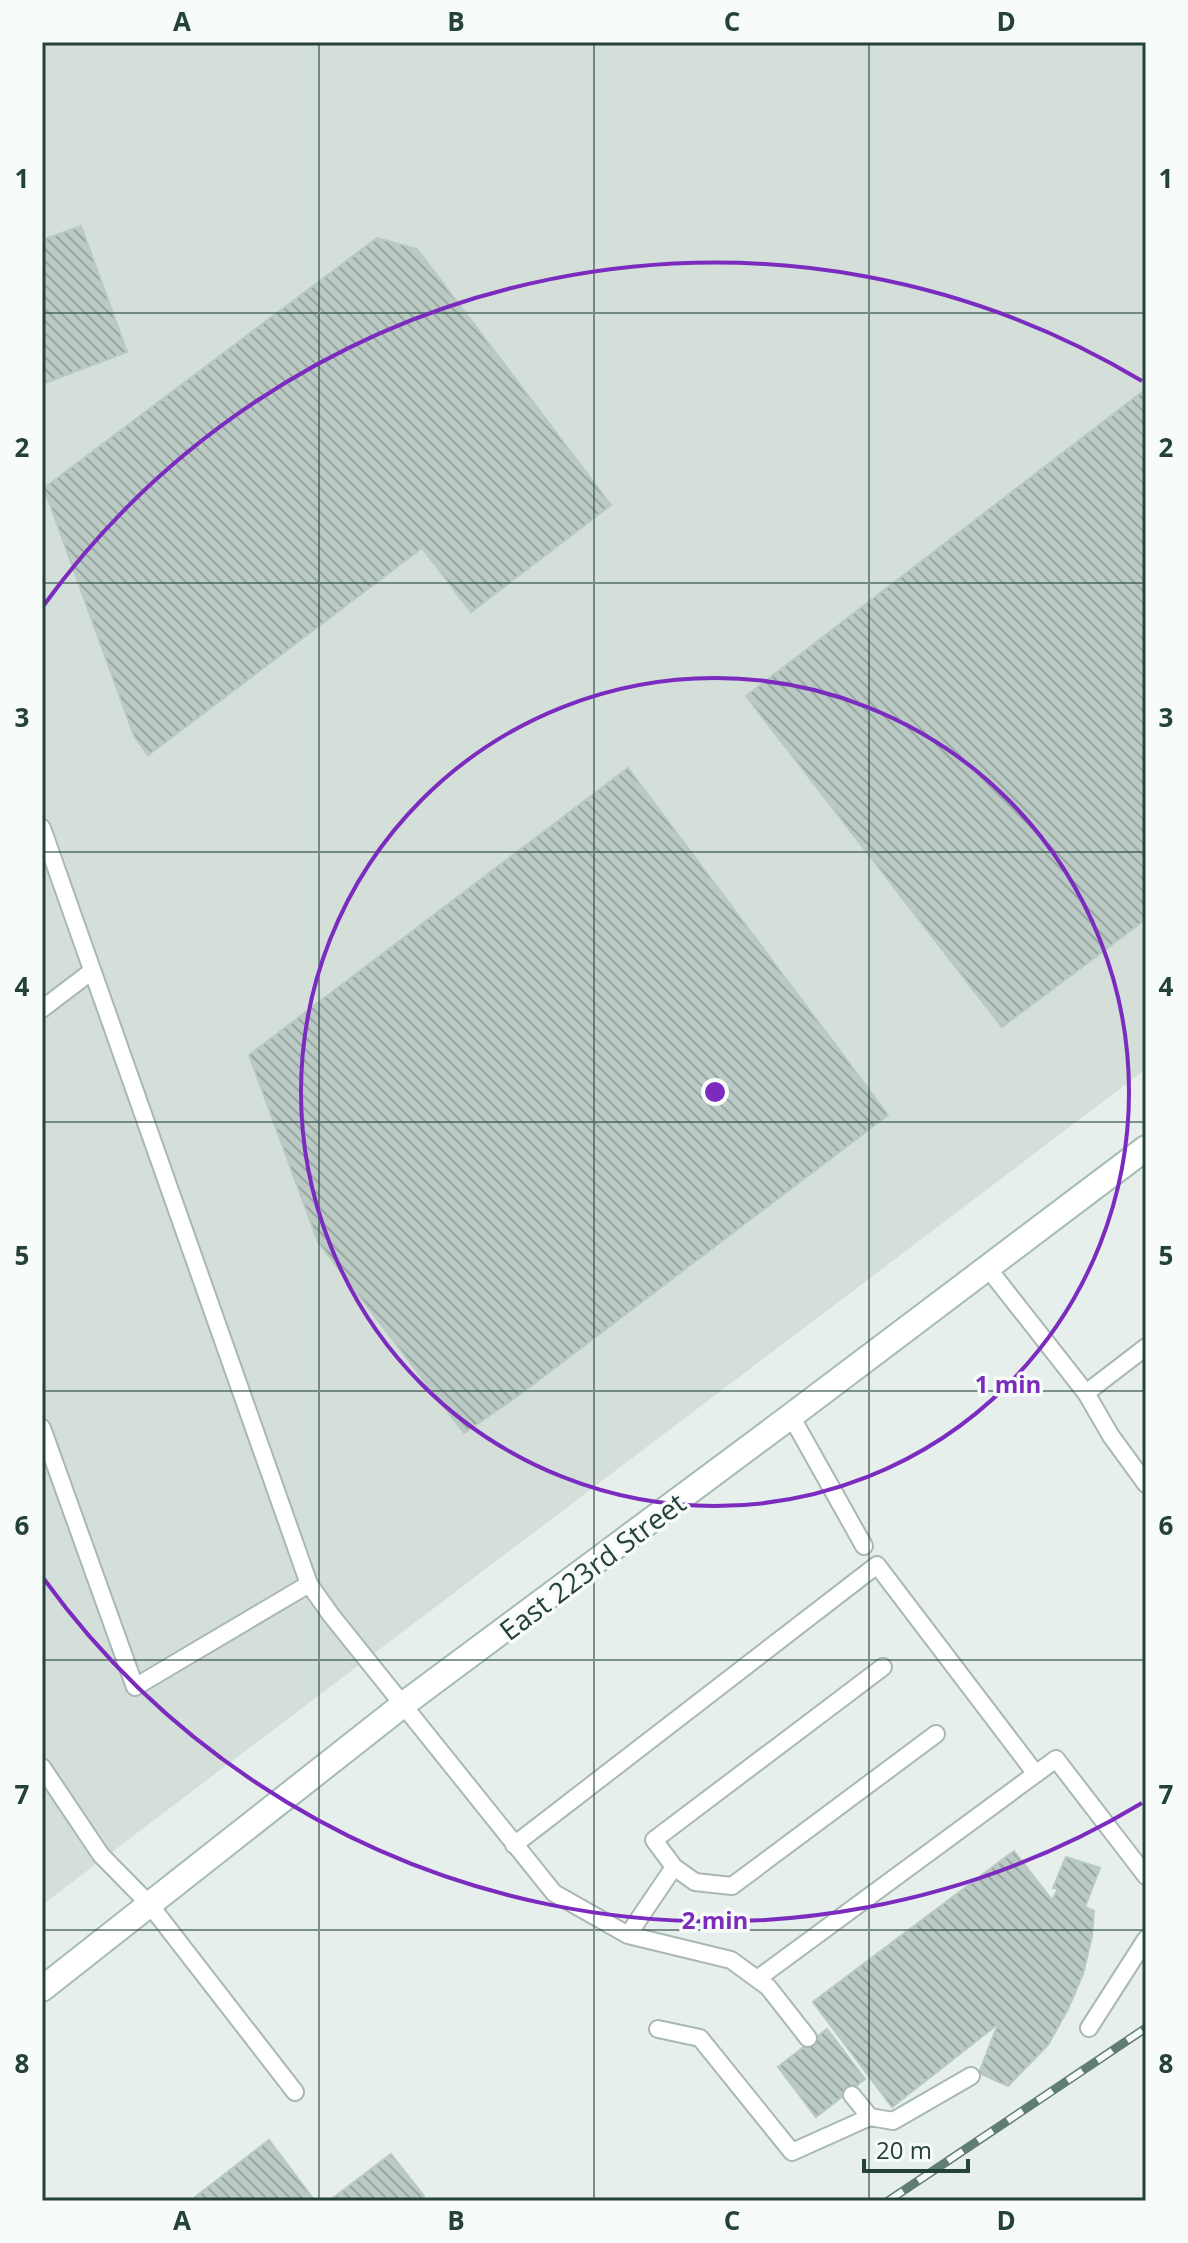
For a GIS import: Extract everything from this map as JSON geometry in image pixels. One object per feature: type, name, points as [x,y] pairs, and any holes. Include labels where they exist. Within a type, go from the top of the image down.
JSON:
[{"type":"main road","name":"East 223rd Street","points":[[42,1989],[404,1704],[1146,1148]]},
{"type":"lane","points":[[42,828],[309,1584],[554,1893],[628,1935],[731,1960],[768,1987],[808,2038]]},
{"type":"lane","points":[[42,1009],[92,971]]},
{"type":"lane","points":[[987,1267],[1086,1393],[1111,1436],[1146,1484]]},
{"type":"lane","points":[[1086,1393],[1146,1347]]},
{"type":"lane","points":[[791,1416],[870,1556],[1036,1774]]},
{"type":"lane","points":[[42,1428],[135,1687],[309,1584]]},
{"type":"lane","points":[[514,1845],[870,1556]]},
{"type":"lane","points":[[883,1667],[654,1840],[674,1867],[695,1882],[732,1886],[936,1734]]},
{"type":"lane","points":[[757,1979],[1056,1759],[1146,1876]]},
{"type":"lane","points":[[42,1767],[101,1855],[150,1905],[295,2092]]},
{"type":"lane","points":[[628,1935],[674,1867]]},
{"type":"lane","points":[[1089,2028],[1146,1939]]},
{"type":"lane","points":[[658,2029],[700,2038],[792,2152],[870,2117],[893,2121],[971,2076]]},
{"type":"lane","points":[[852,2095],[870,2117]]},
{"type":"shaded area","points":[[42,42],[1146,42],[1146,1069],[42,1905]]},
{"type":"building","points":[[81,226],[127,352],[42,384],[42,240]]},
{"type":"building","points":[[377,238],[417,249],[611,505],[471,612],[422,548],[148,755],[134,736],[44,488]]},
{"type":"building","points":[[1146,389],[1146,919],[1002,1027],[746,696]]},
{"type":"building","points":[[628,768],[888,1115],[519,1395],[464,1433],[318,1242],[249,1055]]},
{"type":"building","points":[[1014,1851],[1052,1900],[1058,1889],[1053,1888],[1066,1857],[1100,1868],[1085,1907],[1094,1911],[1092,1936],[1083,1974],[1068,2009],[1048,2045],[1008,2086],[979,2073],[998,2024],[892,2107],[813,2002]]},
{"type":"building","points":[[827,2029],[865,2079],[816,2117],[778,2067]]},
{"type":"building","points":[[269,2140],[315,2201],[190,2201]]},
{"type":"building","points":[[391,2154],[424,2196],[418,2201],[329,2201]]},
{"type":"railway","points":[[888,2201],[1146,2028]]}]
